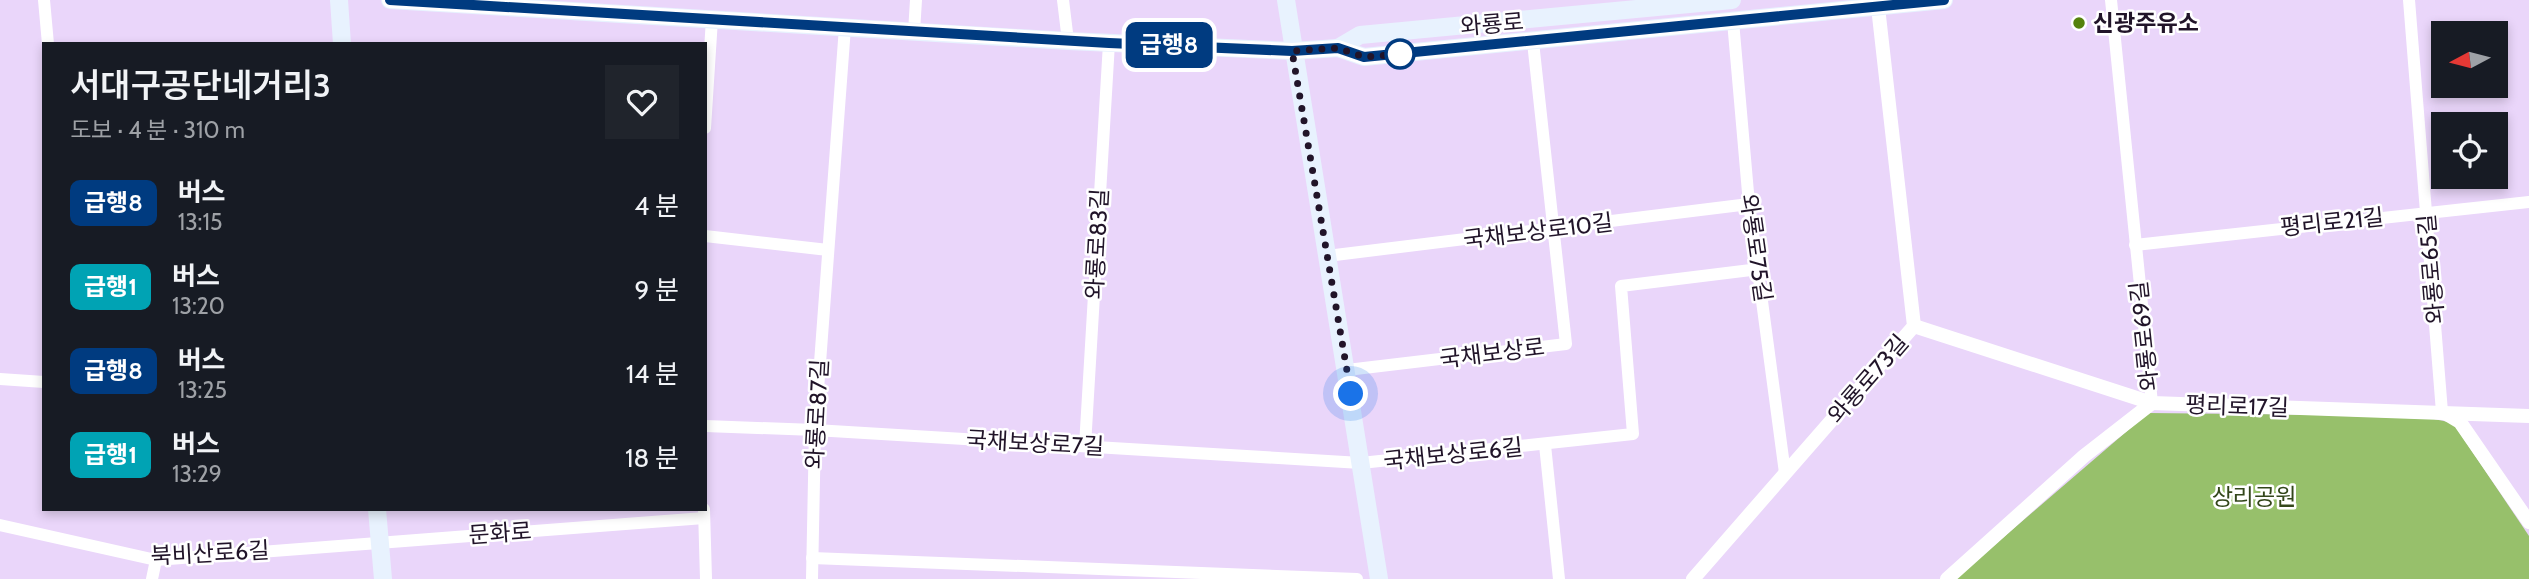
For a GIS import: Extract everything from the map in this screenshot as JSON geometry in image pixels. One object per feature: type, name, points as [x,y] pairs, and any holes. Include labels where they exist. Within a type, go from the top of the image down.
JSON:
[{"type":"main road","points":[[339,0],[342,42]]},
{"type":"main road","name":"와룡로","points":[[390,0],[564,4],[712,19],[1068,41],[1292,51],[1338,48],[1364,57],[1944,0]]},
{"type":"main road","points":[[1286,0],[1292,51],[1347,370],[1379,579]]},
{"type":"main road","name":"와룡로","points":[[1338,48],[1360,35],[1593,7],[1732,0]]},
{"type":"main road","points":[[377,511],[383,579]]},
{"type":"street","points":[[44,0],[48,42]]},
{"type":"street","points":[[914,32],[916,0]]},
{"type":"street","points":[[1063,0],[1068,41]]},
{"type":"street","name":"와룡로69길","points":[[1947,579],[2084,456],[2152,403],[2111,0]]},
{"type":"street","name":"와룡로65길","points":[[2409,0],[2442,412]]},
{"type":"street","name":"와룡로73길","points":[[1693,579],[1914,326],[1878,7]]},
{"type":"street","points":[[707,97],[712,19]]},
{"type":"street","name":"와룡로75길","points":[[1733,21],[1749,204],[1785,473]]},
{"type":"street","name":"와룡로87길","points":[[812,579],[816,430],[845,27]]},
{"type":"street","name":"와룡로","points":[[1533,42],[1553,230]]},
{"type":"street","name":"와룡로83길","points":[[1085,446],[1109,43]]},
{"type":"street","name":"평리로21길","points":[[2135,245],[2529,202]]},
{"type":"street","name":"국채보상로10길","points":[[1327,256],[1749,204]]},
{"type":"street","name":"국채보상로","points":[[1347,370],[1566,344],[1553,230]]},
{"type":"street","points":[[707,236],[828,250]]},
{"type":"street","name":"국채보상로6길","points":[[1362,463],[1633,434],[1621,286],[1759,269]]},
{"type":"street","name":"평리로17길","points":[[1914,326],[2152,403],[2529,416]]},
{"type":"street","points":[[0,379],[42,382]]},
{"type":"street","points":[[2442,412],[2460,422],[2529,522]]},
{"type":"street","name":"국채보상로7길","points":[[707,426],[816,430],[1362,463]]},
{"type":"street","name":"국채보상로6길","points":[[1545,444],[1559,579]]},
{"type":"street","points":[[704,514],[706,579]]},
{"type":"street","name":"문화로","points":[[380,542],[704,514]]},
{"type":"street","name":"북비산로6길","points":[[0,525],[156,560],[380,542]]},
{"type":"street","points":[[813,558],[1357,579]]},
{"type":"street","points":[[152,579],[156,560]]},
{"type":"green space","name":"상리공원","points":[[2148,413],[2322,415],[2434,419],[2453,423],[2529,536],[2529,579],[1955,579]]},
{"type":"bus line","name":"급행8","points":[[390,0],[1109,43],[1292,51],[1338,48],[1364,57],[1944,0]]},
{"type":"place","name":"신광주유소","points":[[2079,23]]},
{"type":"route","points":[[1351,394],[1292,51],[1338,48],[1364,57],[1400,54]]}]
